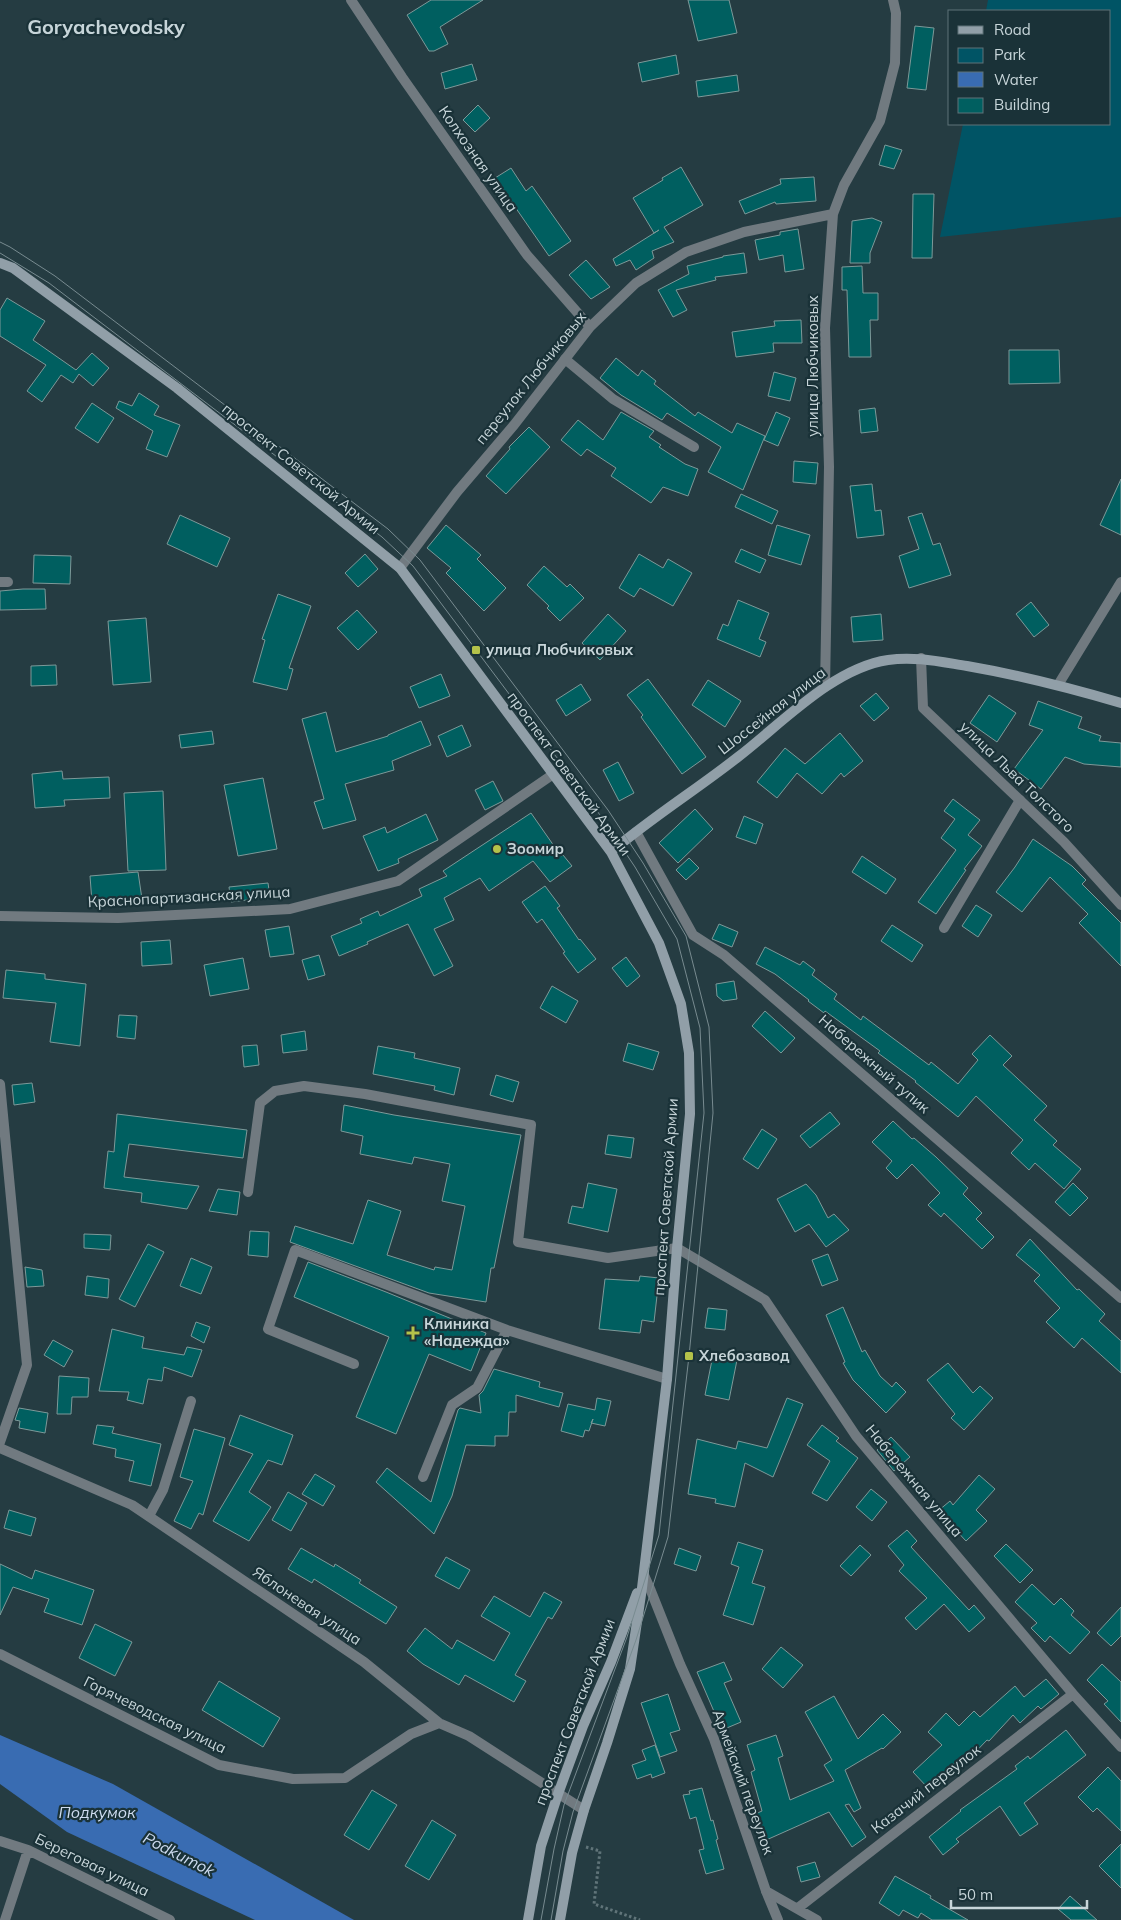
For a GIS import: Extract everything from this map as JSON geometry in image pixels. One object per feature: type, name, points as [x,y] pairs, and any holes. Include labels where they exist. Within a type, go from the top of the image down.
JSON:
[{"type":"main road","name":"проспект Советской Армии","points":[[0,263],[12,268],[177,388],[400,568],[611,852],[659,943],[681,1004],[689,1053],[690,1114],[667,1379],[644,1576],[630,1669],[572,1853],[560,1920]]},
{"type":"main road","name":"Шоссейная улица","points":[[611,852],[738,758],[826,687],[860,666],[888,660],[921,658],[1058,685],[1121,703]]},
{"type":"main road","name":"проспект Советской Армии","points":[[528,1920],[541,1846],[558,1794],[583,1726],[611,1662],[644,1576]]},
{"type":"street","name":"Колхозная улица","points":[[351,0],[402,77],[527,256],[590,327]]},
{"type":"street","name":"улица Любчиковых","points":[[826,687],[829,467],[825,328],[833,214],[844,185],[880,121],[895,63],[896,13],[893,0]]},
{"type":"street","name":"переулок Любчиковых","points":[[400,568],[457,492],[514,425],[590,327],[636,284],[686,252],[744,232],[833,214]]},
{"type":"street","points":[[565,359],[613,399],[694,447]]},
{"type":"street","points":[[1058,685],[1121,582]]},
{"type":"street","name":"улица Льва Толстого","points":[[921,658],[924,708],[1064,842],[1121,906]]},
{"type":"street","name":"Краснопартизанская улица","points":[[0,916],[118,918],[290,909],[398,881],[552,775]]},
{"type":"street","points":[[944,928],[1020,800]]},
{"type":"street","name":"Набережный тупик","points":[[636,832],[693,935],[724,955],[1121,1298]]},
{"type":"street","points":[[0,1084],[26,1365],[0,1442]]},
{"type":"street","points":[[248,1192],[260,1103],[275,1091],[304,1086],[365,1094],[531,1125],[518,1242],[608,1258],[677,1248]]},
{"type":"street","name":"Набережная улица","points":[[677,1248],[765,1300],[856,1436],[1072,1694],[1121,1747]]},
{"type":"street","points":[[354,1364],[268,1329],[295,1250],[507,1330],[667,1379]]},
{"type":"street","points":[[423,1477],[452,1405],[477,1388],[507,1330]]},
{"type":"street","points":[[149,1516],[163,1490],[191,1401]]},
{"type":"street","name":"Яблоневая улица","points":[[0,1448],[132,1505],[364,1662],[439,1723],[469,1736],[584,1810]]},
{"type":"street","name":"Армейский переулок","points":[[644,1576],[680,1664],[714,1739],[766,1891],[778,1920]]},
{"type":"street","name":"Горячеводская улица","points":[[0,1654],[219,1765],[293,1779],[345,1778],[411,1734],[439,1723]]},
{"type":"street","name":"Казачий переулок","points":[[798,1908],[1072,1694]]},
{"type":"street","name":"Береговая улица","points":[[0,1841],[28,1850],[170,1920]]},
{"type":"street","points":[[5,1920],[28,1850]]},
{"type":"street","points":[[766,1891],[817,1920]]},
{"type":"path","points":[[580,1845],[600,1851],[594,1904],[640,1920]]},
{"type":"green space","points":[[988,0],[1121,0],[1121,217],[940,237],[963,125],[1111,125],[1111,10],[986,10]]},
{"type":"water","name":"Подкумок","points":[[0,1735],[113,1784],[354,1920],[255,1920],[67,1832],[0,1784]]},
{"type":"building","points":[[431,0],[483,0],[440,27],[448,44],[434,51],[429,51],[407,15]]},
{"type":"building","points":[[688,0],[729,0],[737,33],[698,41]]},
{"type":"building","points":[[915,26],[934,28],[926,90],[907,88]]},
{"type":"building","points":[[676,55],[679,74],[642,82],[638,63]]},
{"type":"building","points":[[472,64],[477,80],[445,89],[441,73]]},
{"type":"building","points":[[737,75],[739,91],[698,97],[696,81]]},
{"type":"building","points":[[478,105],[490,118],[475,132],[463,120]]},
{"type":"building","points":[[885,145],[902,150],[894,169],[879,165]]},
{"type":"building","points":[[681,167],[703,205],[664,227],[674,242],[652,251],[654,258],[636,270],[630,260],[616,266],[613,259],[659,230],[654,233],[633,198]]},
{"type":"building","points":[[511,168],[526,191],[532,186],[571,241],[549,256],[495,178]]},
{"type":"building","points":[[814,177],[816,201],[776,204],[775,202],[745,214],[739,201],[781,184],[780,179]]},
{"type":"building","points":[[913,194],[934,194],[932,258],[912,258]]},
{"type":"building","points":[[872,218],[882,222],[870,253],[870,263],[850,263],[852,221]]},
{"type":"building","points":[[798,229],[804,269],[785,272],[783,255],[759,260],[755,240],[780,235],[780,232]]},
{"type":"building","points":[[744,253],[747,273],[715,277],[716,280],[676,290],[687,310],[673,317],[658,290],[689,274],[687,266],[723,256]]},
{"type":"building","points":[[586,260],[610,287],[591,299],[569,275]]},
{"type":"building","points":[[862,266],[863,293],[878,293],[878,320],[870,320],[871,357],[849,357],[847,290],[842,290],[842,267]]},
{"type":"building","points":[[7,298],[45,321],[33,340],[76,370],[92,353],[109,368],[93,386],[79,374],[73,383],[61,375],[42,402],[27,391],[46,365],[0,336],[0,310]]},
{"type":"building","points":[[801,320],[802,343],[773,343],[774,352],[736,357],[732,332],[775,326],[774,321]]},
{"type":"building","points":[[1009,350],[1059,350],[1060,383],[1009,384]]},
{"type":"building","points":[[616,358],[638,376],[642,370],[656,381],[654,384],[695,416],[698,412],[732,433],[737,423],[765,436],[743,490],[708,472],[721,447],[667,413],[662,420],[621,395],[600,378]]},
{"type":"building","points":[[774,372],[796,378],[790,401],[768,396]]},
{"type":"building","points":[[139,393],[159,406],[154,415],[180,425],[167,457],[146,449],[153,431],[116,408],[119,401],[132,406]]},
{"type":"building","points":[[92,403],[114,418],[98,443],[75,428]]},
{"type":"building","points":[[875,408],[878,431],[861,433],[859,410]]},
{"type":"building","points":[[621,412],[654,431],[649,437],[661,445],[659,447],[685,464],[698,469],[688,496],[663,487],[651,503],[611,476],[616,468],[587,449],[581,456],[561,440],[578,420],[603,440]]},
{"type":"building","points":[[776,412],[790,418],[778,446],[764,440]]},
{"type":"building","points":[[529,427],[550,447],[506,494],[486,476],[510,449],[509,447]]},
{"type":"building","points":[[794,461],[818,463],[816,484],[793,482]]},
{"type":"building","points":[[1121,479],[1121,535],[1100,525]]},
{"type":"building","points":[[872,484],[875,511],[881,510],[884,535],[857,538],[850,486]]},
{"type":"building","points":[[741,494],[778,511],[772,524],[735,507]]},
{"type":"building","points":[[922,513],[933,545],[940,543],[951,575],[909,588],[899,556],[919,549],[908,517]]},
{"type":"building","points":[[180,515],[230,538],[217,567],[167,544]]},
{"type":"building","points":[[446,525],[481,555],[477,559],[506,588],[484,611],[446,573],[451,568],[427,548]]},
{"type":"building","points":[[777,525],[810,535],[801,565],[768,555]]},
{"type":"building","points":[[741,549],[766,560],[760,573],[735,562]]},
{"type":"building","points":[[365,554],[378,569],[358,587],[345,573]]},
{"type":"building","points":[[639,554],[663,568],[668,559],[692,573],[673,606],[640,588],[634,597],[619,588]]},
{"type":"building","points":[[34,555],[71,556],[70,584],[33,583]]},
{"type":"building","points":[[544,566],[567,587],[570,584],[584,598],[560,621],[547,608],[549,606],[527,585]]},
{"type":"building","points":[[45,589],[46,609],[0,610],[0,591]]},
{"type":"building","points":[[278,594],[311,606],[289,668],[293,669],[287,690],[253,682],[265,640],[262,639]]},
{"type":"building","points":[[738,600],[769,613],[759,639],[766,642],[760,657],[717,639],[723,624],[728,626]]},
{"type":"building","points":[[1031,602],[1049,625],[1034,637],[1016,614]]},
{"type":"building","points":[[357,610],[377,632],[358,650],[337,628]]},
{"type":"building","points":[[608,614],[626,631],[600,660],[582,643]]},
{"type":"building","points":[[881,614],[883,640],[853,642],[851,617]]},
{"type":"building","points":[[146,618],[151,682],[113,685],[108,621]]},
{"type":"building","points":[[56,665],[57,685],[31,686],[31,666]]},
{"type":"building","points":[[441,674],[450,696],[419,708],[410,687]]},
{"type":"building","points":[[648,679],[706,757],[682,774],[641,717],[643,715],[627,695]]},
{"type":"building","points":[[708,680],[741,701],[725,727],[692,705]]},
{"type":"building","points":[[581,684],[591,700],[566,716],[556,700]]},
{"type":"building","points":[[876,693],[889,708],[874,721],[860,706]]},
{"type":"building","points":[[989,695],[1016,713],[997,742],[970,723]]},
{"type":"building","points":[[1038,701],[1082,717],[1078,728],[1101,736],[1099,741],[1121,743],[1121,767],[1084,764],[1065,757],[1041,789],[1014,769],[1043,730],[1029,725]]},
{"type":"building","points":[[326,712],[336,752],[388,736],[421,721],[431,745],[392,761],[394,770],[345,784],[356,820],[323,829],[314,802],[324,799],[302,719]]},
{"type":"building","points":[[462,725],[471,746],[447,757],[438,736]]},
{"type":"building","points":[[212,731],[214,744],[181,748],[179,735]]},
{"type":"building","points":[[840,733],[863,761],[844,777],[841,773],[822,794],[797,773],[777,798],[757,782],[785,748],[805,764]]},
{"type":"building","points":[[618,762],[634,793],[619,801],[603,770]]},
{"type":"building","points":[[62,771],[63,779],[109,777],[110,798],[64,800],[65,806],[35,808],[32,774]]},
{"type":"building","points":[[263,778],[277,849],[238,856],[224,785]]},
{"type":"building","points":[[493,781],[503,801],[485,810],[475,790]]},
{"type":"building","points":[[163,791],[166,870],[128,871],[124,793]]},
{"type":"building","points":[[953,799],[980,820],[968,835],[982,846],[964,869],[966,870],[936,914],[918,902],[956,850],[941,838],[955,819],[944,811]]},
{"type":"building","points":[[695,809],[713,829],[678,863],[659,843]]},
{"type":"building","points":[[531,813],[561,856],[563,855],[572,866],[550,882],[533,861],[489,891],[480,878],[444,898],[454,920],[434,929],[453,966],[434,976],[408,924],[339,956],[331,936],[362,923],[360,919],[378,911],[380,916],[422,896],[419,889],[447,876],[443,871]]},
{"type":"building","points":[[426,814],[438,840],[398,859],[399,863],[378,871],[363,836],[385,827],[387,833]]},
{"type":"building","points":[[744,816],[763,824],[756,844],[736,837]]},
{"type":"building","points":[[1033,839],[1072,866],[1086,880],[1082,884],[1121,923],[1121,966],[1079,923],[1088,914],[1050,877],[1022,912],[996,892]]},
{"type":"building","points":[[862,856],[896,879],[886,894],[852,872]]},
{"type":"building","points":[[689,858],[699,868],[686,880],[676,870]]},
{"type":"building","points":[[138,872],[142,899],[92,902],[90,876]]},
{"type":"building","points":[[268,883],[270,897],[231,902],[229,887]]},
{"type":"building","points":[[545,886],[560,906],[557,908],[579,940],[596,959],[578,973],[542,919],[537,923],[522,902]]},
{"type":"building","points":[[976,905],[992,915],[978,937],[962,926]]},
{"type":"building","points":[[719,924],[738,932],[732,947],[712,939]]},
{"type":"building","points":[[892,925],[923,945],[912,962],[881,941]]},
{"type":"building","points":[[289,926],[294,954],[270,957],[265,930]]},
{"type":"building","points":[[170,940],[172,964],[142,966],[141,942]]},
{"type":"building","points":[[765,947],[800,965],[803,961],[815,970],[812,975],[837,994],[834,999],[861,1020],[863,1016],[929,1065],[931,1062],[958,1084],[978,1060],[972,1054],[990,1035],[1012,1056],[1003,1065],[1047,1106],[1034,1120],[1057,1141],[1053,1145],[1081,1169],[1064,1189],[1035,1163],[1029,1170],[1011,1153],[1023,1140],[976,1096],[958,1117],[916,1081],[878,1053],[880,1051],[825,1011],[824,1013],[775,974],[756,964]]},
{"type":"building","points":[[319,955],[325,975],[308,980],[302,960]]},
{"type":"building","points":[[626,957],[640,976],[627,987],[612,968]]},
{"type":"building","points":[[243,958],[249,989],[210,996],[204,965]]},
{"type":"building","points":[[6,970],[45,974],[45,979],[86,984],[80,1046],[50,1042],[56,1003],[3,998]]},
{"type":"building","points":[[734,981],[737,999],[723,1001],[717,996],[716,984]]},
{"type":"building","points":[[552,986],[578,1001],[566,1023],[540,1008]]},
{"type":"building","points":[[765,1011],[795,1038],[781,1053],[752,1026]]},
{"type":"building","points":[[119,1015],[137,1016],[135,1039],[117,1037]]},
{"type":"building","points":[[305,1031],[307,1050],[283,1053],[281,1035]]},
{"type":"building","points":[[628,1043],[659,1052],[653,1070],[623,1061]]},
{"type":"building","points":[[257,1045],[259,1065],[244,1067],[242,1046]]},
{"type":"building","points":[[378,1046],[415,1053],[414,1058],[460,1068],[454,1095],[434,1090],[435,1086],[373,1074]]},
{"type":"building","points":[[496,1075],[519,1082],[513,1102],[490,1095]]},
{"type":"building","points":[[32,1083],[35,1102],[14,1105],[12,1085]]},
{"type":"building","points":[[344,1105],[394,1115],[521,1135],[494,1268],[491,1268],[486,1302],[429,1293],[290,1242],[295,1226],[353,1244],[368,1200],[401,1211],[387,1255],[434,1270],[435,1267],[452,1270],[465,1206],[442,1201],[450,1164],[414,1157],[412,1164],[360,1154],[363,1136],[341,1131]]},
{"type":"building","points":[[830,1112],[840,1124],[810,1148],[800,1136]]},
{"type":"building","points":[[117,1114],[247,1130],[243,1158],[129,1144],[124,1177],[199,1186],[187,1209],[141,1202],[142,1193],[104,1188],[108,1151],[114,1152]]},
{"type":"building","points":[[893,1121],[912,1139],[914,1138],[936,1157],[968,1188],[963,1194],[982,1213],[976,1219],[994,1237],[982,1249],[944,1213],[941,1217],[928,1205],[940,1193],[912,1164],[897,1179],[886,1168],[892,1161],[872,1142]]},
{"type":"building","points":[[762,1129],[777,1139],[758,1169],[743,1159]]},
{"type":"building","points":[[608,1135],[634,1138],[631,1158],[605,1154]]},
{"type":"building","points":[[588,1183],[617,1189],[608,1232],[568,1223],[572,1206],[583,1208]]},
{"type":"building","points":[[1073,1183],[1088,1198],[1070,1216],[1055,1202]]},
{"type":"building","points":[[806,1184],[816,1195],[828,1218],[834,1214],[849,1230],[826,1247],[809,1224],[795,1232],[777,1199]]},
{"type":"building","points":[[218,1189],[240,1192],[237,1215],[209,1211]]},
{"type":"building","points":[[250,1231],[269,1232],[268,1257],[248,1255]]},
{"type":"building","points":[[84,1234],[111,1235],[110,1250],[84,1248]]},
{"type":"building","points":[[1030,1239],[1077,1290],[1079,1289],[1105,1314],[1099,1321],[1121,1341],[1121,1373],[1082,1338],[1074,1348],[1046,1322],[1060,1308],[1034,1281],[1040,1275],[1016,1255]]},
{"type":"building","points":[[148,1244],[164,1252],[135,1307],[119,1299]]},
{"type":"building","points":[[828,1254],[838,1280],[822,1286],[812,1260]]},
{"type":"building","points":[[191,1258],[212,1267],[201,1294],[180,1286]]},
{"type":"building","points":[[308,1262],[486,1333],[471,1371],[429,1354],[396,1434],[356,1417],[389,1337],[294,1297]]},
{"type":"building","points":[[25,1267],[42,1270],[44,1286],[27,1287]]},
{"type":"building","points":[[87,1276],[109,1279],[108,1298],[85,1295]]},
{"type":"building","points":[[640,1276],[659,1278],[654,1322],[642,1320],[640,1333],[599,1329],[605,1279],[639,1281]]},
{"type":"building","points":[[843,1307],[862,1352],[865,1350],[880,1376],[892,1387],[896,1382],[906,1392],[886,1413],[853,1380],[843,1363],[845,1362],[826,1315]]},
{"type":"building","points":[[708,1308],[727,1310],[725,1330],[705,1328]]},
{"type":"building","points":[[196,1322],[210,1327],[204,1343],[191,1336]]},
{"type":"building","points":[[112,1329],[144,1337],[142,1348],[184,1355],[187,1347],[202,1350],[192,1377],[164,1367],[162,1381],[148,1379],[143,1404],[127,1400],[129,1392],[99,1391]]},
{"type":"building","points":[[53,1340],[73,1351],[64,1367],[44,1355]]},
{"type":"building","points":[[713,1355],[737,1360],[729,1400],[705,1395]]},
{"type":"building","points":[[948,1363],[973,1393],[980,1386],[993,1398],[964,1430],[951,1418],[955,1414],[927,1380]]},
{"type":"building","points":[[494,1369],[540,1382],[539,1387],[563,1393],[559,1407],[516,1395],[516,1412],[509,1412],[508,1436],[495,1436],[495,1446],[466,1445],[452,1496],[434,1534],[376,1482],[387,1468],[431,1502],[458,1410],[460,1408],[481,1413],[479,1395]]},
{"type":"building","points":[[59,1376],[89,1378],[88,1397],[72,1397],[71,1414],[57,1414]]},
{"type":"building","points":[[597,1398],[611,1401],[605,1426],[592,1423],[589,1431],[585,1430],[583,1437],[561,1431],[568,1404],[595,1410]]},
{"type":"building","points":[[787,1398],[803,1404],[773,1477],[745,1463],[735,1507],[715,1503],[716,1499],[688,1494],[697,1439],[736,1449],[738,1441],[767,1448]]},
{"type":"building","points":[[19,1408],[48,1413],[45,1433],[19,1428],[20,1421],[15,1420]]},
{"type":"building","points":[[240,1415],[293,1435],[282,1465],[268,1460],[249,1492],[271,1507],[249,1541],[213,1521],[253,1454],[229,1445]]},
{"type":"building","points":[[97,1425],[114,1427],[112,1433],[161,1444],[151,1486],[129,1481],[134,1461],[115,1457],[116,1449],[93,1444]]},
{"type":"building","points":[[822,1425],[839,1438],[836,1441],[858,1458],[827,1501],[812,1493],[830,1461],[807,1445]]},
{"type":"building","points":[[194,1429],[225,1438],[203,1515],[199,1513],[191,1529],[174,1521],[193,1481],[180,1477]]},
{"type":"building","points":[[891,1437],[910,1457],[894,1471],[877,1450]]},
{"type":"building","points":[[315,1474],[335,1486],[323,1506],[302,1494]]},
{"type":"building","points":[[979,1475],[995,1489],[976,1510],[987,1521],[966,1541],[938,1511],[950,1501],[953,1505]]},
{"type":"building","points":[[871,1489],[887,1502],[872,1521],[856,1507]]},
{"type":"building","points":[[288,1492],[307,1503],[291,1531],[272,1520]]},
{"type":"building","points":[[9,1510],[36,1518],[31,1536],[4,1528]]},
{"type":"building","points":[[907,1530],[917,1541],[911,1547],[969,1610],[974,1605],[985,1618],[969,1632],[944,1604],[916,1630],[905,1618],[927,1598],[899,1571],[904,1565],[888,1546]]},
{"type":"building","points":[[738,1542],[763,1550],[752,1583],[765,1587],[753,1625],[723,1615],[739,1567],[731,1564]]},
{"type":"building","points":[[1006,1544],[1033,1570],[1020,1583],[994,1556]]},
{"type":"building","points":[[860,1545],[871,1555],[851,1576],[840,1566]]},
{"type":"building","points":[[301,1548],[334,1567],[335,1564],[361,1580],[359,1583],[397,1607],[386,1624],[314,1579],[312,1583],[288,1569]]},
{"type":"building","points":[[679,1548],[701,1556],[696,1571],[674,1564]]},
{"type":"building","points":[[446,1557],[470,1570],[459,1589],[435,1576]]},
{"type":"building","points":[[0,1564],[32,1579],[35,1570],[94,1590],[82,1625],[44,1612],[49,1599],[13,1587],[0,1615]]},
{"type":"building","points":[[1032,1584],[1054,1605],[1061,1598],[1074,1611],[1071,1615],[1090,1632],[1070,1654],[1050,1636],[1045,1642],[1031,1628],[1037,1623],[1015,1602]]},
{"type":"building","points":[[544,1592],[562,1602],[552,1619],[548,1617],[515,1675],[526,1681],[514,1702],[465,1675],[459,1685],[423,1664],[407,1651],[425,1628],[452,1649],[457,1640],[494,1661],[510,1633],[481,1616],[494,1596],[530,1617]]},
{"type":"building","points":[[1121,1607],[1121,1636],[1111,1646],[1097,1633]]},
{"type":"building","points":[[95,1624],[132,1642],[115,1676],[79,1658]]},
{"type":"building","points":[[781,1647],[803,1665],[783,1688],[762,1669]]},
{"type":"building","points":[[724,1662],[732,1680],[724,1683],[741,1722],[722,1730],[697,1672]]},
{"type":"building","points":[[1102,1664],[1121,1682],[1121,1722],[1104,1704],[1108,1701],[1087,1680]]},
{"type":"building","points":[[1046,1679],[1059,1694],[1041,1709],[1038,1706],[1020,1723],[1013,1715],[962,1766],[957,1761],[928,1788],[913,1772],[942,1745],[928,1732],[946,1713],[959,1726],[974,1711],[980,1717],[1015,1686],[1024,1697]]},
{"type":"building","points":[[219,1681],[280,1718],[263,1747],[202,1710]]},
{"type":"building","points":[[668,1694],[680,1730],[670,1733],[677,1751],[660,1757],[641,1703]]},
{"type":"building","points":[[834,1696],[858,1739],[883,1714],[901,1732],[883,1749],[845,1770],[861,1808],[854,1812],[849,1804],[845,1805],[866,1837],[852,1847],[829,1812],[764,1841],[753,1815],[762,1811],[751,1772],[755,1770],[747,1745],[776,1735],[783,1756],[778,1758],[790,1800],[834,1781],[824,1765],[832,1760],[805,1712]]},
{"type":"building","points":[[1066,1730],[1086,1755],[1024,1803],[1038,1824],[1020,1836],[1000,1806],[956,1839],[959,1842],[943,1855],[929,1837],[960,1810],[1017,1769],[1015,1766],[1028,1756],[1030,1759]]},
{"type":"building","points":[[655,1745],[665,1773],[652,1778],[651,1774],[637,1779],[632,1765],[646,1760],[642,1750]]},
{"type":"building","points":[[1108,1767],[1121,1781],[1121,1831],[1097,1808],[1093,1812],[1078,1797]]},
{"type":"building","points":[[702,1788],[711,1821],[713,1820],[724,1869],[706,1874],[699,1850],[704,1849],[696,1817],[690,1819],[683,1795],[690,1794],[689,1791]]},
{"type":"building","points":[[372,1790],[397,1805],[369,1850],[344,1835]]},
{"type":"building","points":[[432,1820],[456,1835],[429,1880],[405,1866]]},
{"type":"building","points":[[1121,1844],[1121,1888],[1099,1866]]},
{"type":"building","points":[[815,1862],[820,1877],[801,1882],[797,1867]]},
{"type":"building","points":[[895,1876],[968,1920],[932,1920],[921,1913],[918,1918],[903,1910],[899,1916],[879,1903]]},
{"type":"building","points":[[1070,1896],[1097,1920],[1071,1920],[1058,1909]]},
{"type":"tram line","points":[[0,242],[55,276],[388,529],[420,560],[608,810],[643,863],[686,936],[709,1027],[713,1113],[689,1356],[668,1537],[636,1640],[573,1812],[563,1851],[551,1920]]},
{"type":"tram line","points":[[0,253],[49,283],[382,537],[413,566],[600,815],[635,867],[677,939],[700,1028],[704,1113],[659,1535],[627,1637],[564,1805],[541,1920]]},
{"type":"place","name":"улица Любчиковых","points":[[476,650]]},
{"type":"place","name":"Зоомир","points":[[497,849]]},
{"type":"place","name":"Клиника «Надежда»","points":[[413,1333]]},
{"type":"place","name":"Хлебозавод","points":[[689,1356]]},
{"type":"district","name":"Goryachevodsky","points":[[106,27]]},
{"type":"water label","name":"Podkumok","points":[[179,1854]]}]
